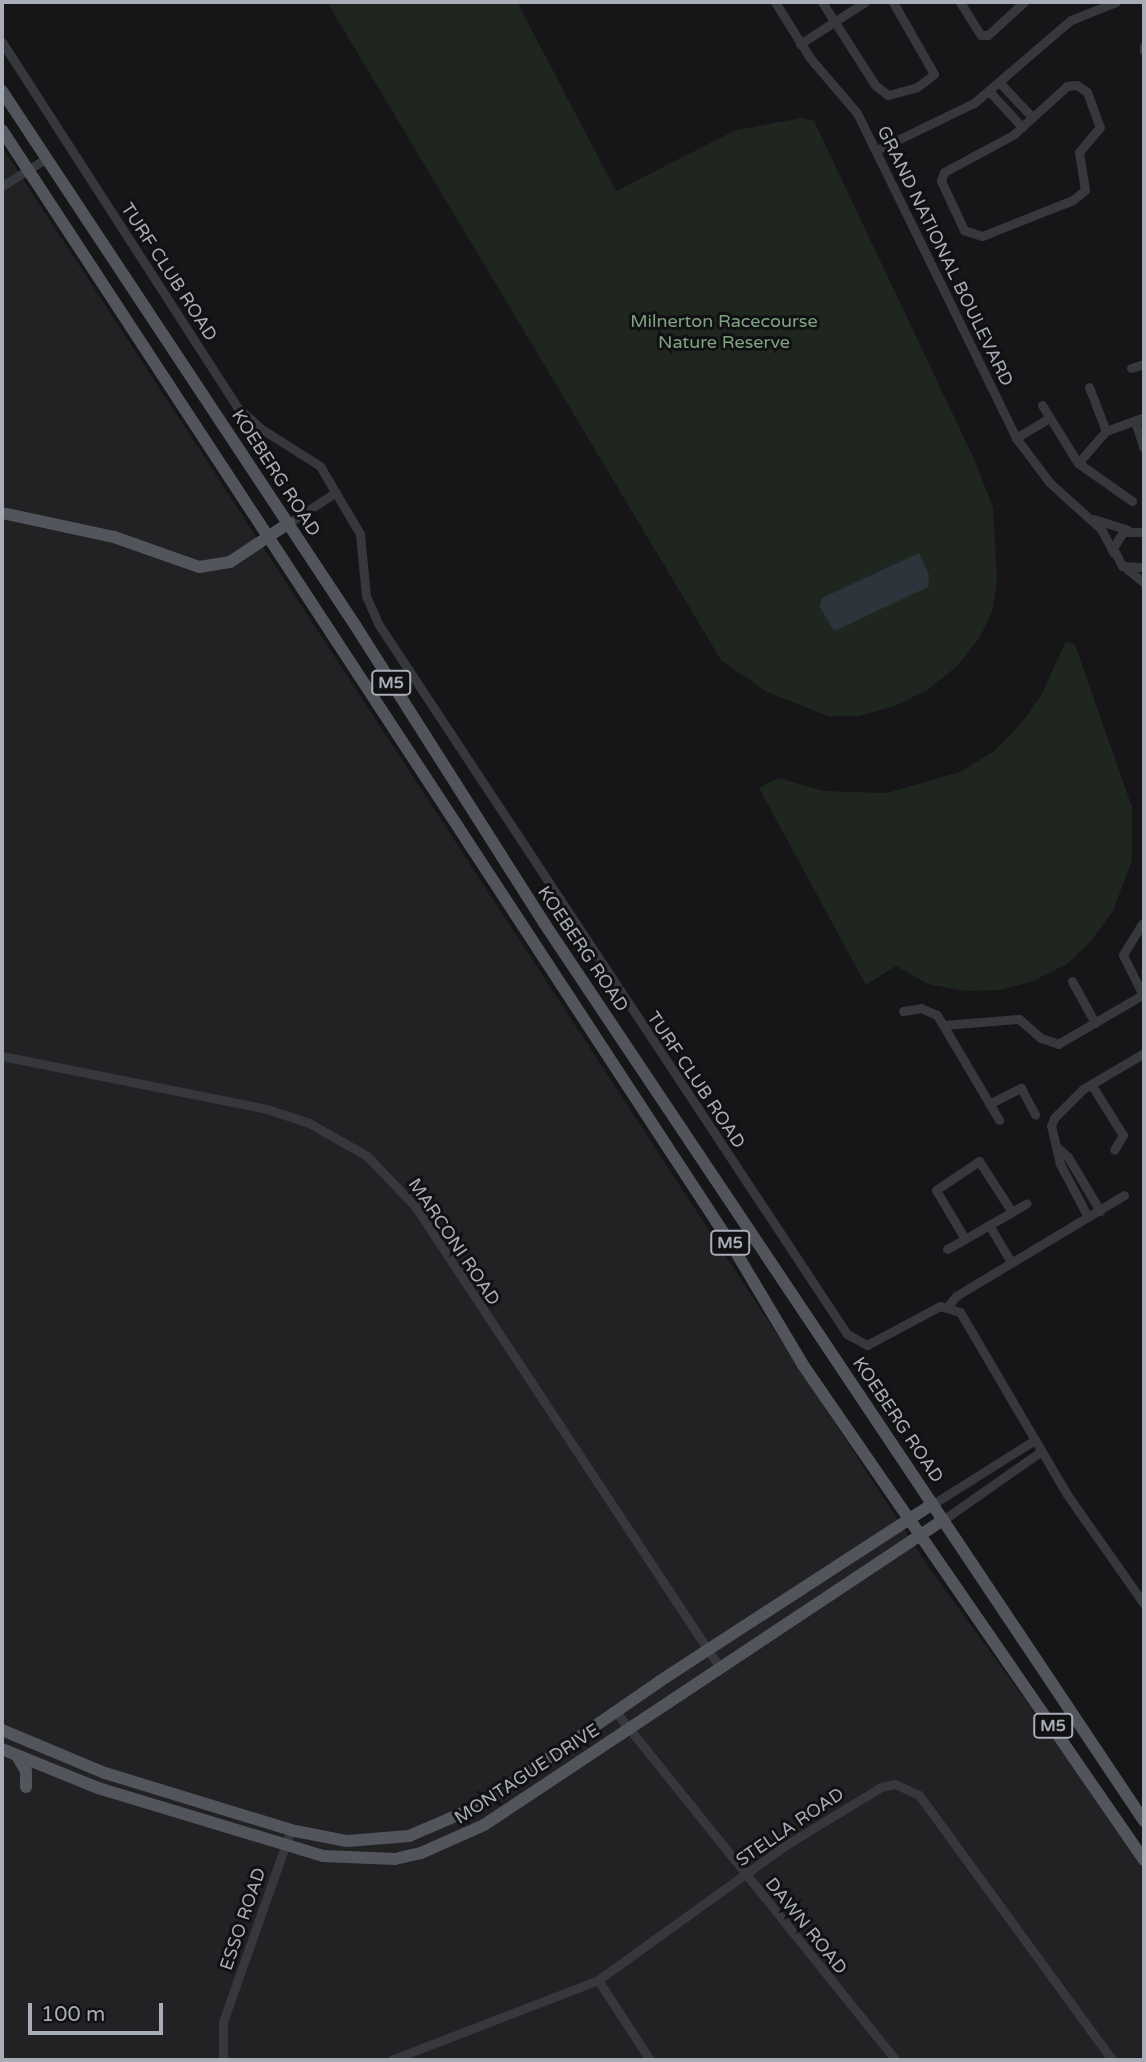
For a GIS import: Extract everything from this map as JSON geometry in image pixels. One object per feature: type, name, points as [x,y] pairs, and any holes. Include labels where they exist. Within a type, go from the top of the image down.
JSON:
[{"type":"main road","name":"KOEBERG ROAD","points":[[2,91],[289,523],[544,923],[1144,1821]]},
{"type":"main road","name":"M5","points":[[2,130],[918,1536],[1144,1860]]},
{"type":"main road","points":[[2,513],[114,537],[195,567],[225,565],[267,540],[289,523]]},
{"type":"main road","name":"MONTAGUE DRIVE","points":[[2,1730],[106,1773],[291,1829],[362,1841],[431,1830],[479,1806],[707,1649],[933,1504]]},
{"type":"main road","name":"MONTAGUE DRIVE","points":[[2,1749],[98,1788],[285,1846],[353,1860],[395,1859],[445,1845],[490,1822],[943,1520]]},
{"type":"main road","points":[[18,1756],[26,1771],[26,1787]]},
{"type":"street","name":"GRAND NATIONAL BOULEVARD","points":[[775,2],[800,44],[857,113],[1017,440],[1055,489],[1092,519],[1127,568]]},
{"type":"street","points":[[822,2],[881,93],[907,92],[930,79],[933,70],[893,2]]},
{"type":"street","points":[[800,44],[865,2]]},
{"type":"street","points":[[960,2],[981,35],[988,35],[1024,2]]},
{"type":"street","points":[[877,150],[954,114],[989,91],[1071,20],[1116,2]]},
{"type":"street","name":"TURF CLUB ROAD","points":[[2,43],[237,407],[260,428],[314,460],[336,492],[360,534],[366,596],[379,625],[847,1335],[867,1345],[948,1306]]},
{"type":"street","points":[[999,82],[1032,117]]},
{"type":"street","points":[[1077,85],[1087,92],[1100,127],[1080,152],[1085,190],[1073,200],[982,236],[969,234],[954,209],[942,175],[1022,127],[1067,86],[1077,85]]},
{"type":"street","points":[[989,91],[1022,127]]},
{"type":"street","points":[[2,186],[47,158]]},
{"type":"street","points":[[1131,368],[1144,364]]},
{"type":"street","points":[[1089,387],[1106,431]]},
{"type":"street","points":[[1042,405],[1078,463],[1132,501]]},
{"type":"street","points":[[1078,463],[1106,431],[1139,419],[1144,448]]},
{"type":"street","points":[[1017,440],[1050,420]]},
{"type":"street","points":[[289,523],[336,492]]},
{"type":"street","name":"GRAND NATIONAL BOULEVARD","points":[[1092,519],[1128,530],[1144,531]]},
{"type":"street","points":[[1114,553],[1116,539],[1128,530]]},
{"type":"street","points":[[1127,568],[1144,567]]},
{"type":"street","points":[[1127,568],[1144,583]]},
{"type":"street","points":[[944,1025],[1019,1019],[1054,1044],[1144,995],[1123,955],[1142,925]]},
{"type":"street","points":[[1072,981],[1094,1023]]},
{"type":"street","points":[[903,1011],[921,1008],[944,1025],[999,1120]]},
{"type":"street","points":[[1088,1217],[1060,1164],[1054,1118],[1091,1084],[1144,1053]]},
{"type":"street","name":"MARCONI ROAD","points":[[2,1056],[267,1109],[318,1127],[367,1156],[415,1206],[720,1668]]},
{"type":"street","points":[[1091,1084],[1123,1135],[1114,1150]]},
{"type":"street","points":[[989,1104],[1021,1088],[1035,1114]]},
{"type":"street","points":[[1056,1146],[1068,1157],[1100,1211]]},
{"type":"street","points":[[965,1239],[936,1190],[972,1163],[984,1163],[1012,1212]]},
{"type":"street","points":[[1124,1195],[956,1296],[948,1306],[960,1312],[1033,1441],[1144,1604]]},
{"type":"street","points":[[947,1249],[1027,1203]]},
{"type":"street","points":[[989,1225],[1011,1262]]},
{"type":"street","points":[[933,1504],[1033,1441]]},
{"type":"street","points":[[943,1520],[1040,1452]]},
{"type":"street","name":"DAWN ROAD","points":[[615,1711],[745,1876],[896,2060]]},
{"type":"street","name":"STELLA ROAD","points":[[391,2060],[598,1980],[745,1876],[881,1787],[902,1784],[911,1788],[1112,2060]]},
{"type":"street","name":"ESSO ROAD","points":[[223,2060],[223,2022],[291,1829]]},
{"type":"street","points":[[598,1980],[650,2060]]},
{"type":"shaded area","points":[[2,147],[930,1569],[1144,1863],[1144,2060],[2,2060]]},
{"type":"shaded area","points":[[919,553],[929,575],[928,587],[834,631],[820,607],[822,598]]},
{"type":"green space","name":"Milnerton Racecourse Nature Reserve","points":[[327,2],[517,2],[616,191],[736,130],[802,118],[814,121],[974,459],[993,507],[997,581],[992,612],[980,637],[957,666],[927,690],[895,706],[858,716],[828,716],[767,692],[721,660]]},
{"type":"green space","points":[[1066,641],[1075,645],[1132,807],[1132,860],[1113,911],[1090,942],[1067,964],[1033,981],[1000,990],[966,991],[928,984],[896,966],[866,985],[759,788],[778,778],[824,791],[887,793],[960,772],[993,752],[1020,725],[1041,696]]}]
